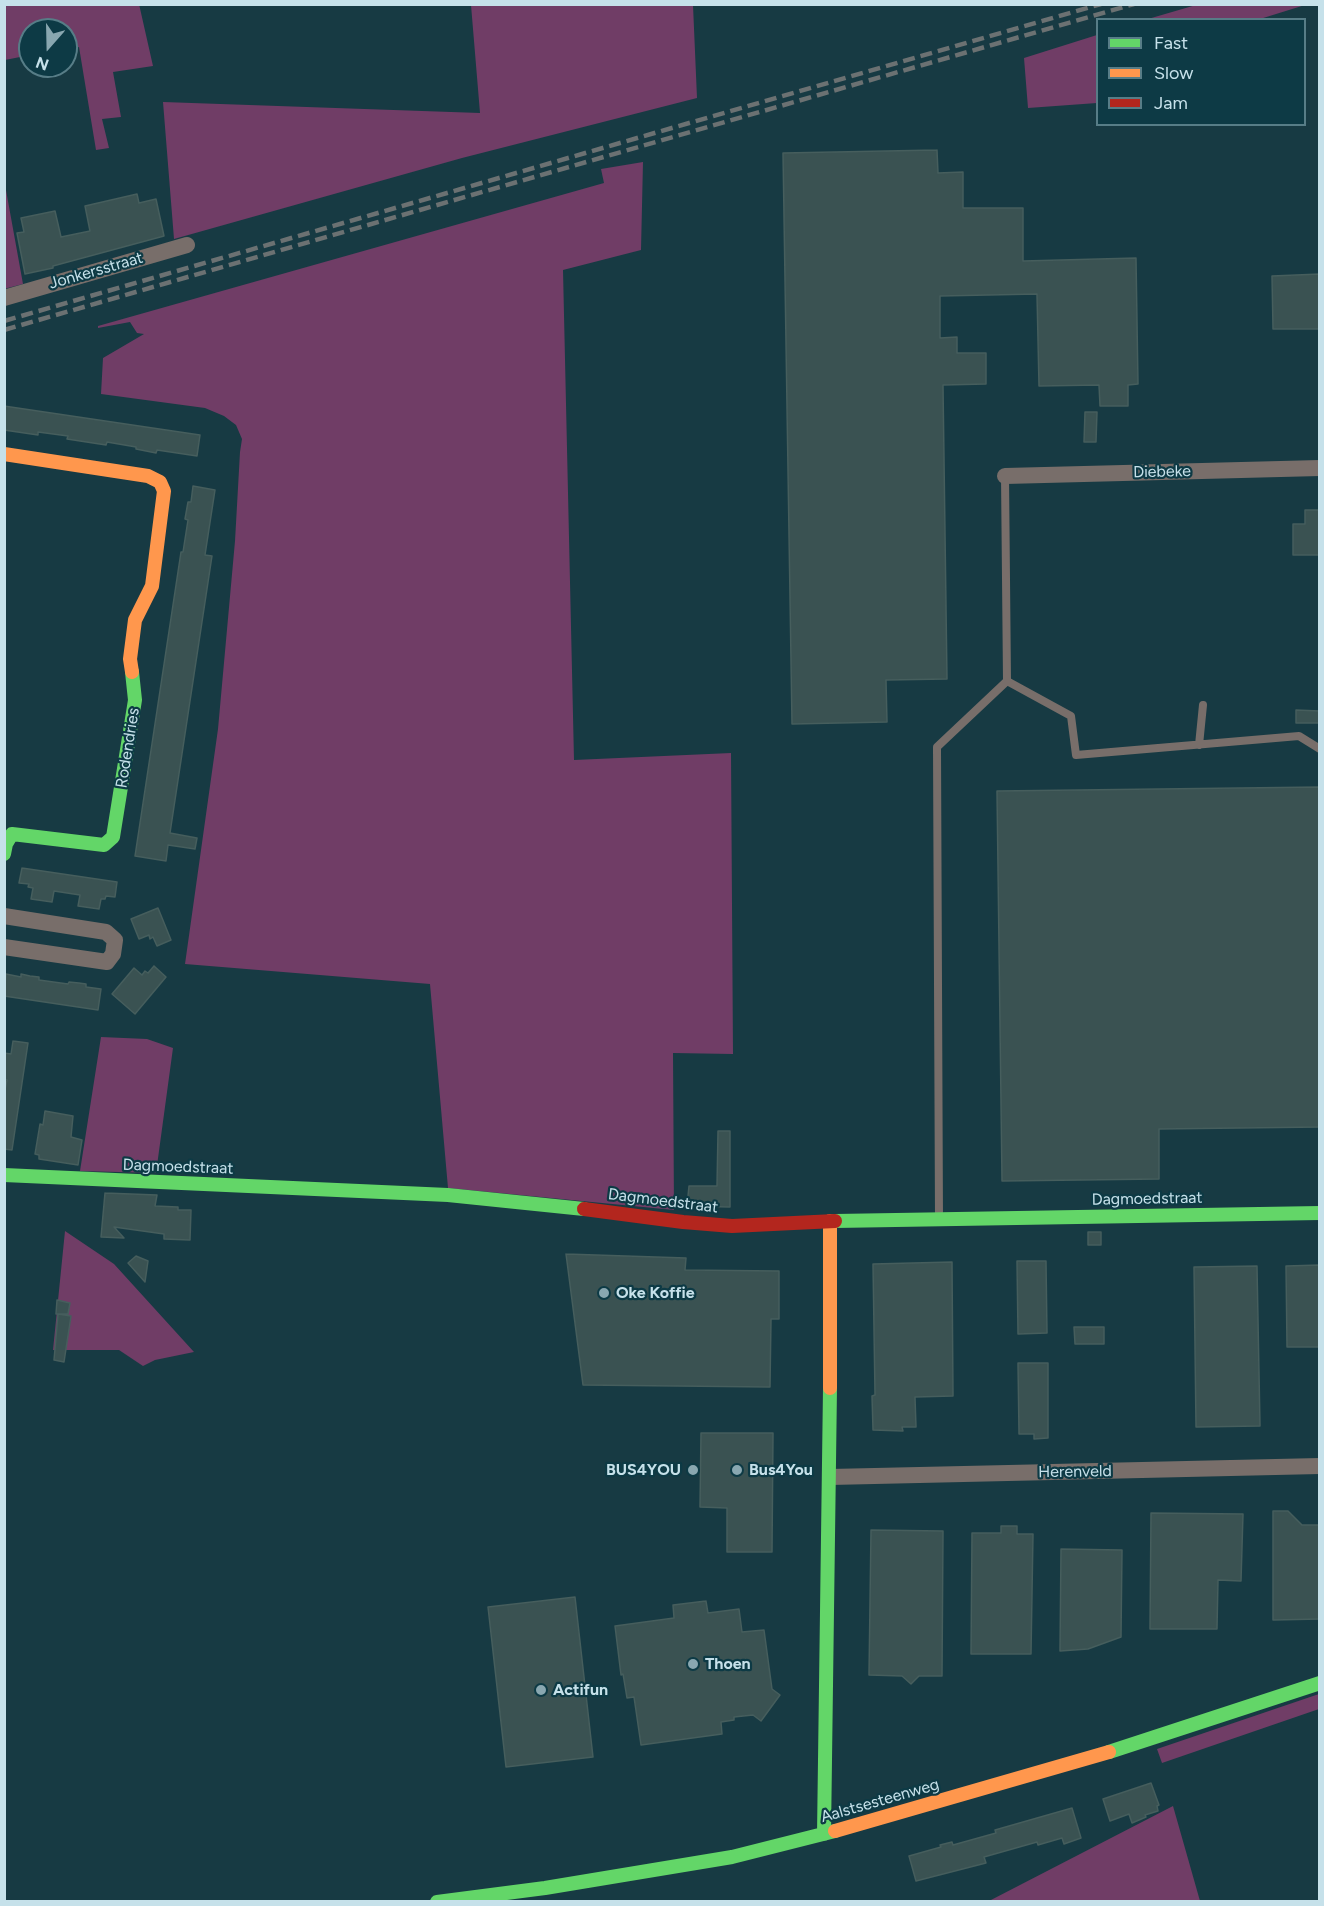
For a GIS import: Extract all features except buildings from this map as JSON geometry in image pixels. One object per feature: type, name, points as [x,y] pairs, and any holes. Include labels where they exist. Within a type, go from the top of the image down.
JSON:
[{"type":"street","name":"Jonkersstraat","points":[[4,298],[186,245]]},
{"type":"street","name":"Rodendries","points":[[4,454],[148,476],[160,482],[164,491],[152,586],[133,628],[130,659],[135,700],[113,837],[104,845],[12,834],[6,844],[4,854]]},
{"type":"street","name":"Diebeke","points":[[1005,476],[1320,468]]},
{"type":"street","points":[[4,916],[105,932],[114,940],[113,954],[107,962],[4,947]]},
{"type":"street","name":"Dagmoedstraat","points":[[4,1175],[448,1195],[732,1226],[830,1221],[1320,1213]]},
{"type":"street","points":[[824,1834],[830,1477],[830,1221]]},
{"type":"street","name":"Herenveld","points":[[830,1477],[1320,1466]]},
{"type":"street","name":"Aalstsesteenweg","points":[[437,1902],[545,1888],[720,1859],[824,1834],[1090,1758],[1320,1683]]},
{"type":"lane","points":[[939,1219],[937,747],[1007,681],[1005,476]]},
{"type":"lane","points":[[1007,681],[1071,716],[1076,755],[1299,736],[1320,749]]},
{"type":"lane","points":[[1199,745],[1203,705]]},
{"type":"shaded area","points":[[139,4],[153,66],[113,72],[121,117],[102,119],[109,148],[96,150],[78,47],[78,18],[18,18],[18,57],[5,60],[5,5]]},
{"type":"shaded area","points":[[1196,4],[1305,5],[1263,18],[1151,18]]},
{"type":"shaded area","points":[[471,5],[693,5],[697,98],[462,158],[174,239],[163,102],[480,113]]},
{"type":"shaded area","points":[[1096,35],[1096,103],[1028,108],[1024,58]]},
{"type":"shaded area","points":[[643,162],[641,250],[563,270],[574,760],[731,753],[733,1054],[673,1053],[674,1210],[448,1188],[430,984],[185,964],[218,729],[242,439],[236,425],[224,416],[205,408],[101,394],[103,358],[144,334],[137,333],[130,322],[98,328],[98,326],[604,183],[601,169]]},
{"type":"shaded area","points":[[4,179],[23,284],[4,289]]},
{"type":"shaded area","points":[[101,1037],[147,1039],[173,1048],[156,1173],[80,1171]]},
{"type":"shaded area","points":[[65,1231],[114,1264],[194,1352],[155,1360],[143,1366],[119,1350],[53,1350]]},
{"type":"shaded area","points":[[1319,1694],[1319,1709],[1162,1763],[1157,1749]]},
{"type":"shaded area","points":[[1173,1806],[1200,1901],[989,1901]]},
{"type":"railway","points":[[4,321],[1101,4]]},
{"type":"railway","points":[[4,330],[1134,4]]},
{"type":"traffic: fast","points":[[4,854],[6,844],[12,834],[104,845],[113,837],[135,700],[132,672]]},
{"type":"traffic: fast","points":[[4,1175],[448,1195],[584,1209]]},
{"type":"traffic: fast","points":[[835,1221],[1320,1213]]},
{"type":"traffic: fast","points":[[824,1834],[830,1388]]},
{"type":"traffic: fast","points":[[1109,1752],[1320,1683]]},
{"type":"traffic: fast","points":[[437,1902],[545,1888],[732,1857],[835,1831]]},
{"type":"traffic: slow","points":[[4,454],[148,476],[160,482],[164,491],[152,586],[135,620],[130,659],[132,672]]},
{"type":"traffic: slow","points":[[830,1221],[830,1388]]},
{"type":"traffic: slow","points":[[835,1831],[1109,1752]]},
{"type":"traffic: jam","points":[[584,1209],[732,1226],[835,1221]]},
{"type":"place","name":"Oke Koffie","points":[[604,1293]]},
{"type":"place","name":"BUS4YOU","points":[[693,1470]]},
{"type":"place","name":"Bus4You","points":[[737,1470]]},
{"type":"place","name":"Thoen","points":[[693,1664]]},
{"type":"place","name":"Actifun","points":[[541,1690]]}]
